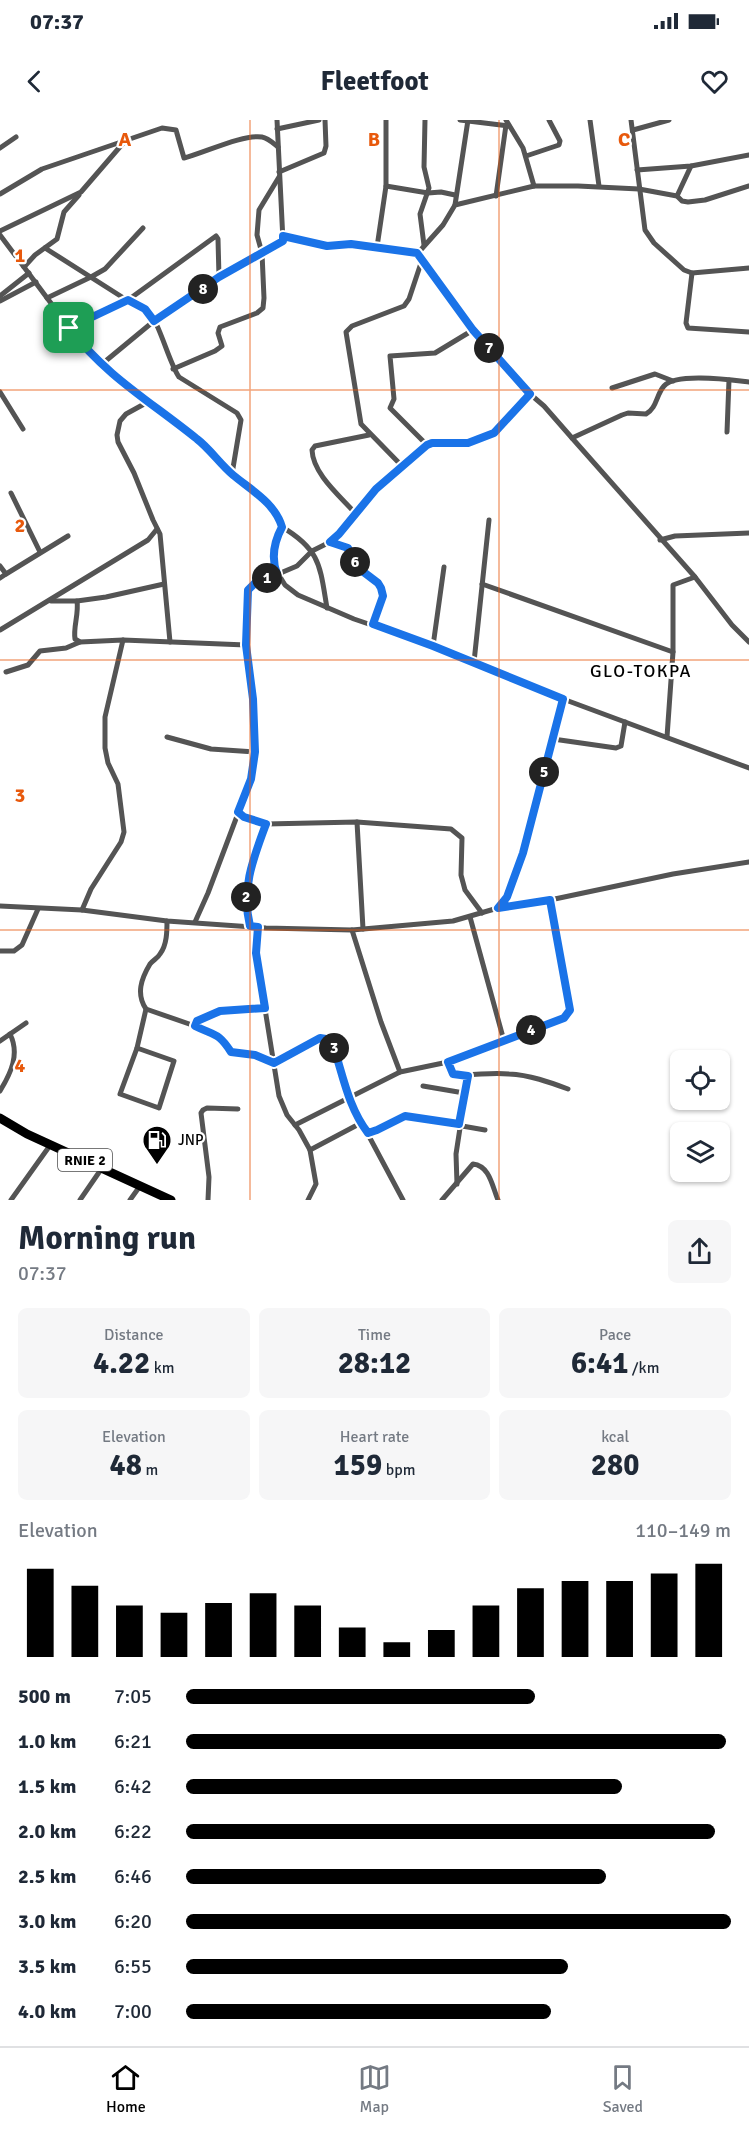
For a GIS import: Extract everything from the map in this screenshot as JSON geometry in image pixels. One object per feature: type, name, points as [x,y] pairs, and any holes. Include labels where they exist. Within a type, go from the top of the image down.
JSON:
[{"type":"highway","name":"RNIE 2","points":[[0,1118],[27,1134],[171,1200]]},
{"type":"street","points":[[102,364],[154,321],[219,277],[283,241],[277,120]]},
{"type":"street","points":[[277,129],[319,120]]},
{"type":"street","points":[[173,369],[215,351],[222,346],[218,333],[220,327],[263,308],[262,252],[257,235],[259,210],[279,175],[324,153],[327,146],[325,120]]},
{"type":"street","points":[[377,247],[386,186],[386,120]]},
{"type":"street","points":[[424,245],[420,214],[429,188],[424,167],[425,120]]},
{"type":"street","points":[[460,120],[507,124]]},
{"type":"street","points":[[417,253],[443,225],[455,205],[468,120]]},
{"type":"street","points":[[526,156],[559,145],[560,141],[549,120]]},
{"type":"street","points":[[590,120],[599,186]]},
{"type":"street","points":[[631,120],[647,235],[684,270],[692,273],[749,268]]},
{"type":"street","points":[[633,130],[669,120]]},
{"type":"street","points":[[507,124],[526,156],[534,186]]},
{"type":"street","points":[[496,196],[507,124]]},
{"type":"street","points":[[0,194],[42,169],[162,128],[176,130],[184,158],[239,140],[260,137],[278,148]]},
{"type":"street","points":[[0,148],[16,137]]},
{"type":"street","points":[[24,267],[57,239],[64,212],[125,141]]},
{"type":"street","points":[[637,170],[692,166],[749,155]]},
{"type":"street","points":[[676,196],[692,166]]},
{"type":"street","points":[[386,186],[455,195]]},
{"type":"street","points":[[455,205],[534,186],[599,186],[639,189],[676,196],[688,202],[705,200],[749,186]]},
{"type":"street","points":[[81,192],[0,233],[86,350],[146,402],[198,440],[232,474],[263,498],[280,518],[282,527],[277,536],[273,556],[277,574],[285,585],[298,595],[327,608],[433,646],[563,699],[749,768]]},
{"type":"street","points":[[46,298],[92,278],[105,269],[143,228]]},
{"type":"street","points":[[69,328],[128,300],[216,236],[219,277]]},
{"type":"street","points":[[283,236],[327,246],[351,244],[417,253],[473,330],[530,394],[544,406],[749,642]]},
{"type":"street","points":[[45,248],[145,309],[154,321],[173,369],[183,381],[240,416],[242,420],[232,474]]},
{"type":"street","points":[[402,466],[360,424],[346,333],[352,326],[404,306],[409,299],[422,260]]},
{"type":"street","points":[[0,299],[30,273]]},
{"type":"street","points":[[692,273],[686,323],[688,328],[749,332]]},
{"type":"street","points":[[0,299],[36,282]]},
{"type":"street","points":[[427,445],[390,408],[394,399],[390,356],[435,353],[473,330]]},
{"type":"street","points":[[612,388],[655,374],[673,381]]},
{"type":"street","points":[[572,438],[622,415],[646,414],[651,411],[665,384],[673,381],[686,379],[749,382]]},
{"type":"street","points":[[726,432],[729,380]]},
{"type":"street","points":[[0,392],[23,429]]},
{"type":"street","points":[[195,922],[251,779],[255,752],[253,699],[246,645],[248,590],[256,582],[297,566],[312,551],[330,542],[376,489],[427,445],[468,443],[494,433],[530,394]]},
{"type":"street","points":[[146,402],[126,414],[120,421],[117,435],[161,542],[170,642]]},
{"type":"street","points":[[355,513],[322,475],[312,456],[312,450],[315,446],[369,435]]},
{"type":"street","points":[[11,493],[40,552]]},
{"type":"street","points":[[474,662],[489,520]]},
{"type":"street","points":[[282,527],[299,537],[312,551],[320,566],[327,608]]},
{"type":"street","points":[[0,630],[148,540],[157,529]]},
{"type":"street","points":[[660,540],[675,536],[749,533]]},
{"type":"street","points":[[0,566],[3,576],[69,536]]},
{"type":"street","points":[[148,540],[161,542]]},
{"type":"street","points":[[330,542],[348,548],[357,567],[381,588],[383,596],[373,624]]},
{"type":"street","points":[[433,646],[444,567]]},
{"type":"street","points":[[667,737],[673,652],[674,585],[694,577]]},
{"type":"street","points":[[51,601],[77,601],[106,597],[164,584]]},
{"type":"street","points":[[482,584],[673,652]]},
{"type":"street","points":[[77,601],[74,634],[75,639],[80,642]]},
{"type":"street","points":[[6,672],[28,665],[39,651],[66,648],[80,642],[123,640],[246,645]]},
{"type":"street","points":[[82,910],[121,842],[124,832],[118,784],[108,763],[105,748],[105,717],[123,640]]},
{"type":"street","points":[[498,908],[507,897],[523,853],[563,699]]},
{"type":"street","points":[[553,739],[616,748],[621,746],[625,722]]},
{"type":"street","points":[[167,737],[211,750],[255,752]]},
{"type":"street","points":[[238,812],[244,817],[266,824],[357,822],[451,829],[462,838],[460,875],[465,890],[482,913]]},
{"type":"street","points":[[357,822],[363,929]]},
{"type":"street","points":[[250,926],[246,902],[247,883],[266,824]]},
{"type":"street","points":[[0,906],[82,910],[167,921],[352,930],[453,921],[498,908],[749,862]]},
{"type":"street","points":[[295,1125],[400,1072],[448,1062],[564,1018],[570,1010],[550,900]]},
{"type":"street","points":[[0,951],[14,951],[22,945],[38,909]]},
{"type":"street","points":[[470,917],[504,1041]]},
{"type":"street","points":[[167,921],[161,953],[150,965],[140,991],[139,999],[146,1009],[219,1036],[231,1052],[255,1055],[274,1063]]},
{"type":"street","points":[[258,927],[256,953],[282,1105],[310,1150],[316,1184],[308,1200]]},
{"type":"street","points":[[352,930],[381,1022],[400,1072]]},
{"type":"street","points":[[195,1026],[197,1021],[220,1011],[265,1008]]},
{"type":"street","points":[[137,1048],[174,1061],[159,1108],[120,1094],[137,1048],[146,1009]]},
{"type":"street","points":[[0,1041],[26,1023]]},
{"type":"street","points":[[0,1091],[7,1079],[14,1057],[15,1044],[10,1034]]},
{"type":"street","points":[[274,1063],[320,1038],[326,1039],[333,1045],[348,1097],[403,1200]]},
{"type":"street","points":[[448,1062],[453,1074],[468,1076],[508,1073],[535,1078],[568,1089]]},
{"type":"street","points":[[457,1184],[456,1154],[459,1124],[468,1076]]},
{"type":"street","points":[[423,1086],[464,1093]]},
{"type":"street","points":[[207,1200],[209,1177],[201,1113],[207,1108],[238,1109]]},
{"type":"street","points":[[368,1133],[405,1116],[485,1130]]},
{"type":"street","points":[[310,1150],[361,1123]]},
{"type":"street","points":[[11,1200],[51,1144]]},
{"type":"street","points":[[442,1200],[473,1164],[482,1166],[486,1171],[498,1200]]},
{"type":"street","points":[[81,1200],[102,1168]]},
{"type":"street","points":[[130,1200],[140,1186]]},
{"type":"place","name":"JNP","points":[[157,1166]]},
{"type":"district","name":"GLO-TOKPA","points":[[641,671]]},
{"type":"route","points":[[283,236],[327,246],[351,244],[377,247],[417,253],[473,330],[530,394],[494,433],[468,443],[427,445],[376,489],[330,542],[348,548],[357,567],[381,588],[383,596],[373,624],[563,699],[523,853],[507,897],[498,908],[550,900],[570,1010],[564,1018],[448,1062],[453,1074],[468,1076],[459,1124],[405,1116],[368,1133],[348,1097],[333,1045],[326,1039],[320,1038],[274,1063],[255,1055],[231,1052],[219,1036],[195,1026],[197,1021],[220,1011],[265,1008],[256,953],[258,927],[250,926],[246,895],[256,850],[266,824],[253,821],[238,812],[251,779],[255,752],[253,699],[246,645],[248,590],[256,582],[277,574],[273,556],[277,536],[282,527],[280,518],[263,498],[232,474],[198,440],[122,383],[86,350],[69,328],[128,300],[145,309],[154,321],[219,277],[262,252],[276,247],[283,241],[283,236]]}]
